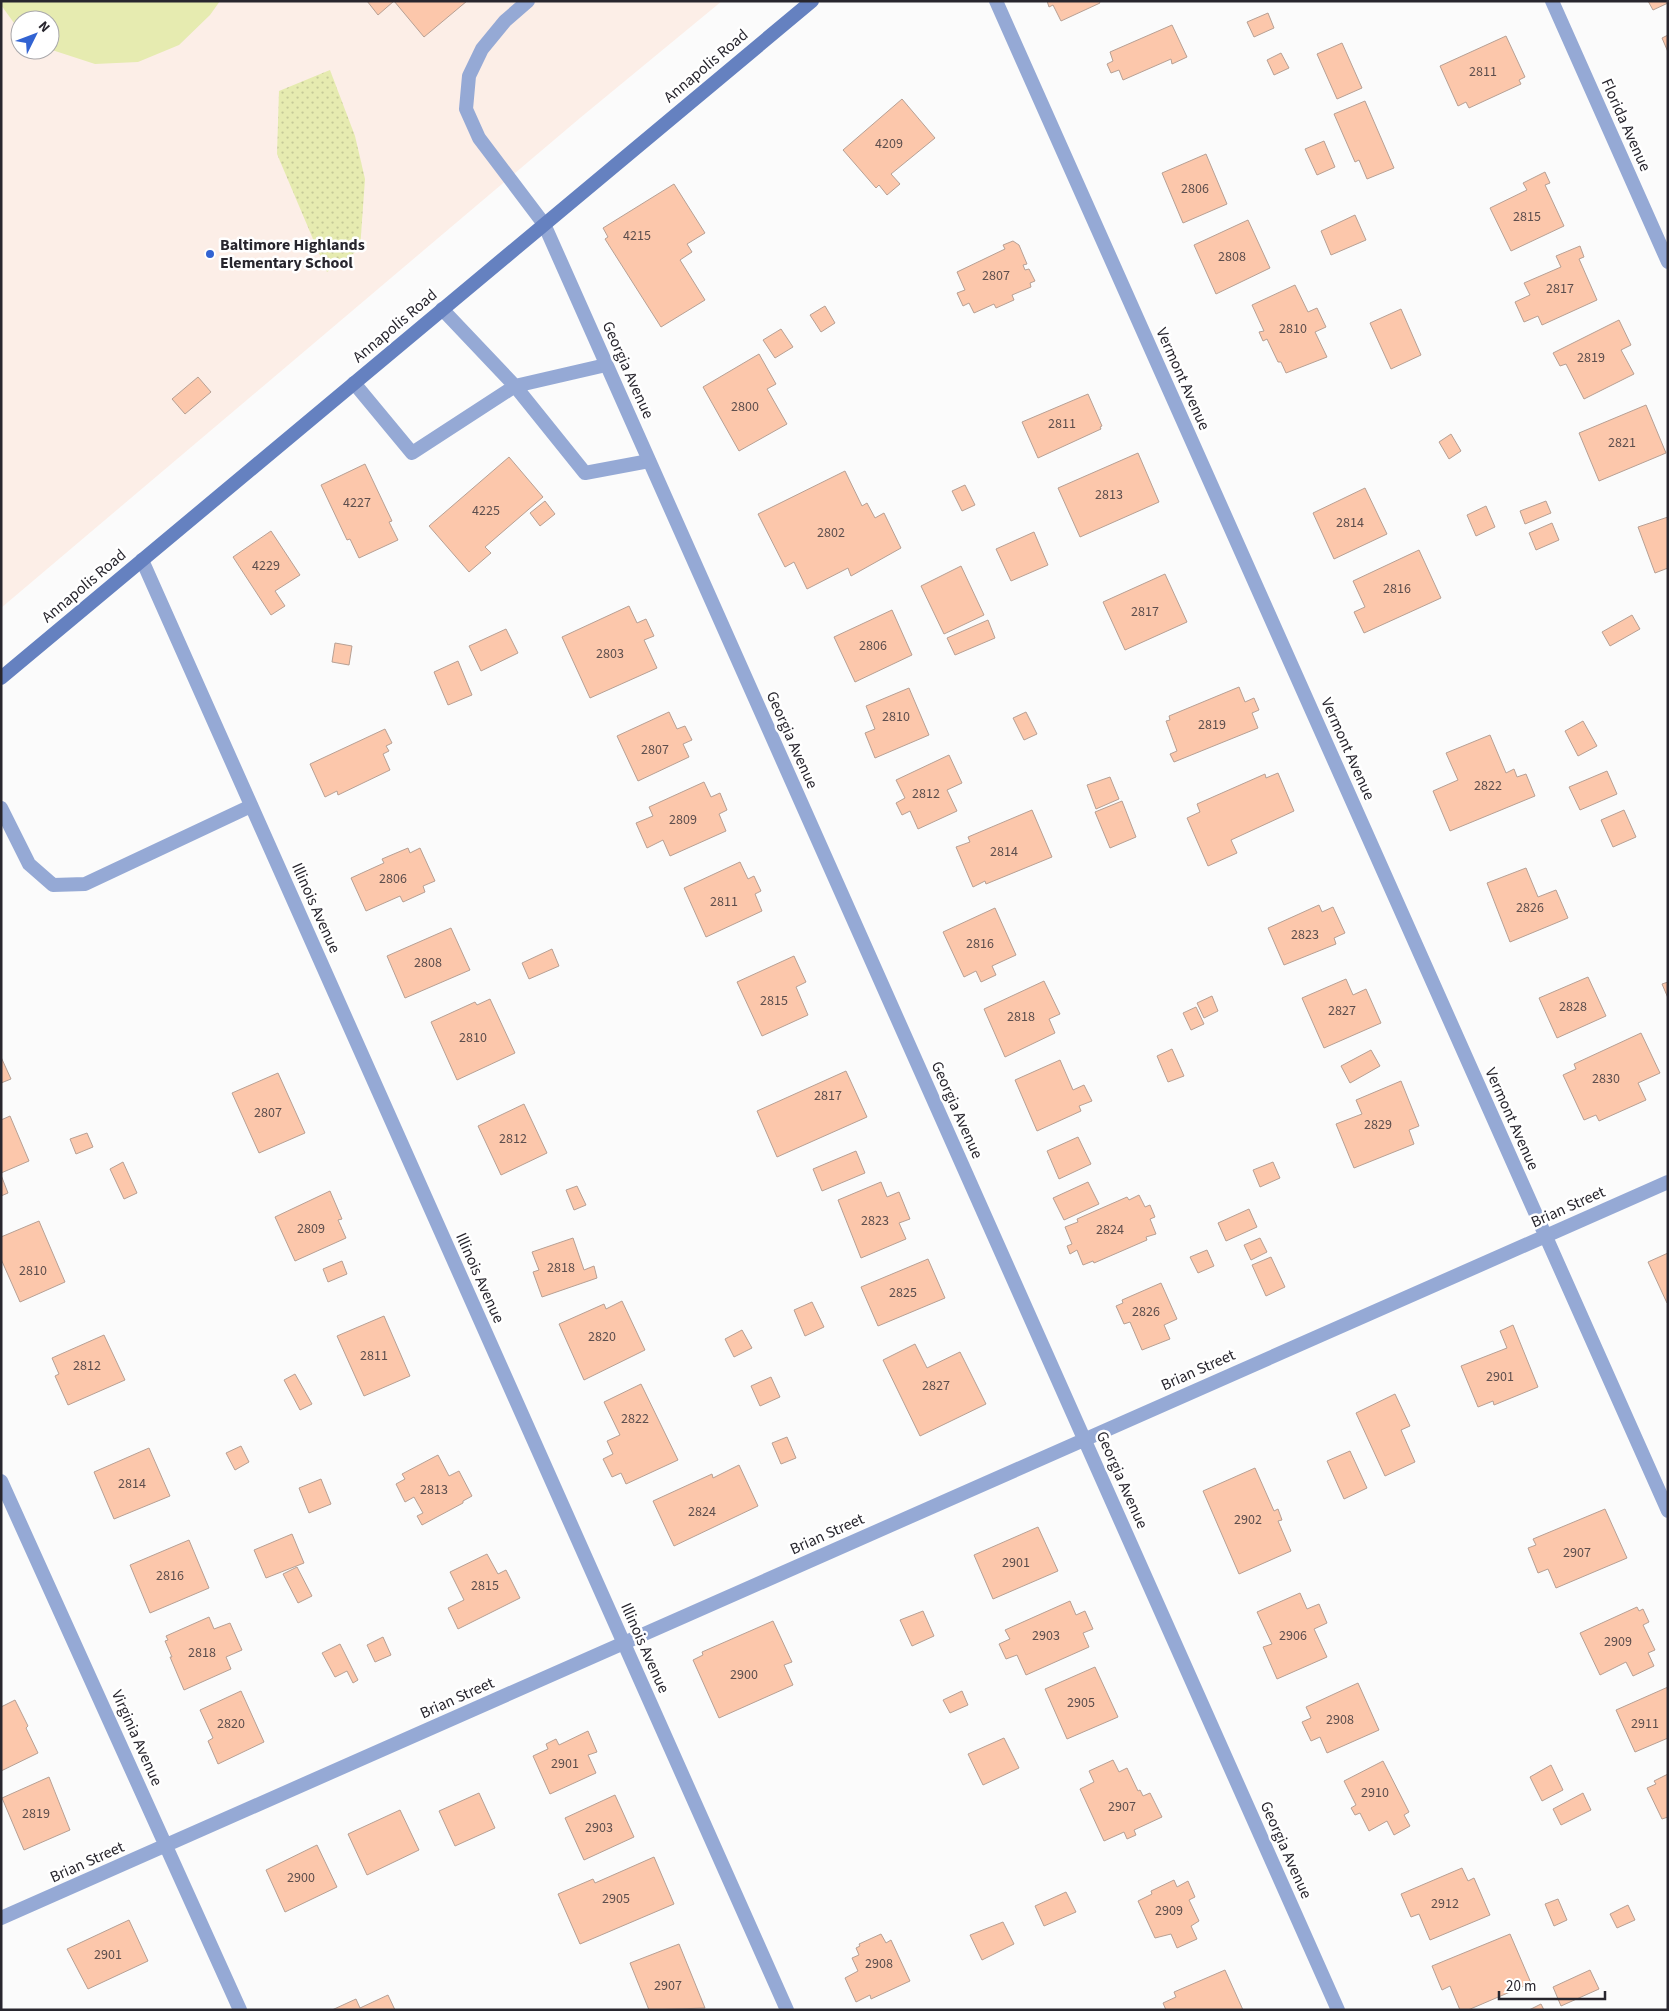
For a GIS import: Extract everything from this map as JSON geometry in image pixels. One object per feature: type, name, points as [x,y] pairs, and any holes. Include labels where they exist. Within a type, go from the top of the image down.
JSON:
[{"type":"main road","name":"Annapolis Road","points":[[1,678],[812,1]]},
{"type":"street","name":"Georgia Avenue","points":[[528,1],[505,21],[482,48],[469,76],[466,110],[479,138],[544,224],[1338,2010]]},
{"type":"street","name":"Vermont Avenue","points":[[996,1],[1668,1511]]},
{"type":"street","name":"Florida Avenue","points":[[1552,1],[1668,262]]},
{"type":"street","points":[[442,310],[514,386],[585,473],[649,461]]},
{"type":"street","points":[[354,383],[412,453],[514,386],[606,365]]},
{"type":"street","name":"Illinois Avenue","points":[[142,560],[787,2010]]},
{"type":"street","points":[[1,808],[28,864],[53,885],[85,884],[251,806]]},
{"type":"street","name":"Brian Street","points":[[1,1918],[1668,1182]]},
{"type":"street","name":"Virginia Avenue","points":[[1,1481],[240,2010]]},
{"type":"shaded area","name":"Baltimore Highlands Elementary School","points":[[1,1],[722,1],[580,118],[1,608]]},
{"type":"green space","points":[[1,1],[220,1],[210,15],[179,45],[138,62],[95,64],[60,52],[60,10],[10,10],[10,17],[1,5]]},
{"type":"green space","points":[[330,70],[355,136],[365,179],[360,249],[327,272],[277,154],[279,91]]},
{"type":"building","points":[[367,1],[394,1],[378,15]]},
{"type":"building","points":[[394,1],[467,1],[424,37]]},
{"type":"building","points":[[1047,1],[1099,1],[1100,3],[1061,21],[1053,5],[1049,7]]},
{"type":"building","points":[[1648,1],[1668,1],[1668,3],[1653,10]]},
{"type":"building","points":[[1268,13],[1274,28],[1254,37],[1247,22]]},
{"type":"building","points":[[1172,25],[1187,57],[1172,64],[1171,59],[1123,80],[1119,70],[1111,73],[1107,64],[1113,61],[1110,52]]},
{"type":"building","points":[[1668,35],[1668,52],[1662,38]]},
{"type":"building","points":[[1506,36],[1525,77],[1519,80],[1521,84],[1469,108],[1466,102],[1458,106],[1440,66]]},
{"type":"building","points":[[1342,43],[1362,88],[1337,99],[1317,54]]},
{"type":"building","points":[[1281,53],[1289,68],[1274,75],[1267,60]]},
{"type":"building","points":[[902,99],[935,138],[891,174],[900,184],[887,195],[879,185],[876,188],[843,150]]},
{"type":"building","points":[[1365,101],[1394,168],[1367,179],[1359,160],[1355,162],[1334,114]]},
{"type":"building","points":[[1324,141],[1335,167],[1317,175],[1305,149]]},
{"type":"building","points":[[1206,154],[1227,204],[1183,223],[1162,173]]},
{"type":"building","points":[[1545,172],[1550,183],[1545,185],[1564,226],[1511,251],[1490,208],[1527,190],[1523,183]]},
{"type":"building","points":[[674,184],[705,233],[687,244],[692,252],[680,260],[705,300],[661,327],[605,239],[608,237],[603,228]]},
{"type":"building","points":[[1355,215],[1366,240],[1331,255],[1321,231]]},
{"type":"building","points":[[1248,220],[1270,268],[1216,294],[1194,245]]},
{"type":"building","points":[[1013,241],[1019,245],[1027,264],[1023,265],[1025,270],[1029,269],[1035,281],[1030,283],[1031,287],[1012,295],[1014,300],[996,308],[994,304],[974,313],[969,303],[963,306],[957,293],[965,290],[957,272],[1005,249],[1003,245]]},
{"type":"building","points":[[1580,246],[1584,257],[1579,259],[1597,300],[1542,325],[1538,316],[1524,322],[1515,302],[1530,295],[1524,283],[1561,267],[1556,256]]},
{"type":"building","points":[[1295,285],[1308,312],[1317,308],[1326,327],[1315,332],[1327,357],[1286,373],[1281,362],[1278,362],[1267,339],[1263,341],[1259,332],[1264,331],[1252,305]]},
{"type":"building","points":[[825,306],[835,323],[821,332],[810,315]]},
{"type":"building","points":[[1401,309],[1421,355],[1391,369],[1370,323]]},
{"type":"building","points":[[1619,320],[1631,345],[1621,350],[1634,374],[1584,399],[1566,364],[1560,366],[1553,353]]},
{"type":"building","points":[[781,329],[793,347],[775,358],[763,340]]},
{"type":"building","points":[[759,354],[776,384],[767,389],[787,424],[739,451],[703,387]]},
{"type":"building","points":[[198,377],[211,392],[185,414],[172,399]]},
{"type":"building","points":[[1088,394],[1102,426],[1100,427],[1101,429],[1038,458],[1022,422]]},
{"type":"building","points":[[1646,405],[1666,453],[1599,481],[1579,433]]},
{"type":"building","points":[[1451,434],[1461,451],[1449,459],[1439,442]]},
{"type":"building","points":[[1138,453],[1159,502],[1080,537],[1058,488]]},
{"type":"building","points":[[509,457],[543,497],[485,547],[491,553],[469,572],[429,526]]},
{"type":"building","points":[[365,464],[392,521],[389,522],[398,540],[359,558],[350,539],[347,540],[321,485]]},
{"type":"building","points":[[845,471],[862,506],[867,503],[875,518],[884,513],[901,548],[851,576],[848,568],[807,589],[794,562],[785,567],[758,514]]},
{"type":"building","points":[[965,485],[975,505],[962,511],[952,491]]},
{"type":"building","points":[[1365,488],[1387,534],[1334,559],[1313,513]]},
{"type":"building","points":[[545,501],[555,514],[540,526],[530,513]]},
{"type":"building","points":[[1546,501],[1551,513],[1525,524],[1520,511]]},
{"type":"building","points":[[1486,506],[1495,527],[1476,536],[1467,515]]},
{"type":"building","points":[[1668,517],[1668,568],[1655,573],[1638,527]]},
{"type":"building","points":[[1552,523],[1559,540],[1536,550],[1529,533]]},
{"type":"building","points":[[271,531],[300,575],[275,591],[285,606],[271,615],[233,557]]},
{"type":"building","points":[[1034,532],[1048,565],[1011,581],[996,549]]},
{"type":"building","points":[[1419,550],[1441,598],[1364,633],[1354,612],[1365,607],[1353,581]]},
{"type":"building","points":[[961,566],[984,615],[944,634],[921,586]]},
{"type":"building","points":[[1165,574],[1187,622],[1125,650],[1103,602]]},
{"type":"building","points":[[629,606],[637,623],[646,619],[654,636],[644,640],[657,668],[590,698],[562,637]]},
{"type":"building","points":[[892,610],[912,655],[855,682],[834,637]]},
{"type":"building","points":[[1632,615],[1640,629],[1610,646],[1602,632]]},
{"type":"building","points":[[988,620],[995,638],[955,655],[947,638]]},
{"type":"building","points":[[506,629],[518,653],[481,671],[469,646]]},
{"type":"building","points":[[335,643],[352,646],[349,665],[332,662]]},
{"type":"building","points":[[458,661],[472,695],[448,705],[434,672]]},
{"type":"building","points":[[1239,687],[1245,702],[1254,698],[1259,710],[1252,713],[1258,728],[1174,762],[1170,754],[1177,751],[1166,721],[1170,720],[1169,716]]},
{"type":"building","points":[[909,688],[929,735],[875,758],[865,733],[875,729],[866,706]]},
{"type":"building","points":[[669,712],[677,729],[685,726],[692,740],[683,744],[689,757],[638,781],[617,736]]},
{"type":"building","points":[[1026,712],[1037,734],[1024,740],[1013,718]]},
{"type":"building","points":[[1583,721],[1597,746],[1578,756],[1565,731]]},
{"type":"building","points":[[385,729],[392,743],[386,746],[389,751],[383,754],[390,770],[338,795],[337,791],[325,797],[310,764]]},
{"type":"building","points":[[1490,735],[1506,773],[1514,769],[1517,777],[1526,774],[1535,796],[1450,831],[1433,791],[1458,780],[1446,753]]},
{"type":"building","points":[[949,755],[962,783],[947,790],[957,811],[918,829],[910,811],[902,815],[896,803],[905,798],[896,780]]},
{"type":"building","points":[[1607,771],[1617,794],[1580,810],[1569,787]]},
{"type":"building","points":[[1278,773],[1294,811],[1231,840],[1237,853],[1208,866],[1187,818],[1200,812],[1197,804],[1265,774],[1266,778]]},
{"type":"building","points":[[1110,777],[1119,799],[1096,809],[1087,785]]},
{"type":"building","points":[[704,782],[711,797],[720,793],[727,810],[719,814],[726,831],[670,856],[663,840],[647,848],[636,823],[653,816],[649,807]]},
{"type":"building","points":[[1122,801],[1136,837],[1110,848],[1095,812]]},
{"type":"building","points":[[1032,810],[1052,857],[986,884],[985,881],[973,887],[956,847],[970,842],[968,837]]},
{"type":"building","points":[[1624,810],[1636,837],[1613,847],[1601,820]]},
{"type":"building","points":[[408,848],[410,853],[420,848],[435,881],[423,886],[425,892],[403,902],[400,896],[366,911],[351,878],[384,863],[382,859]]},
{"type":"building","points":[[740,862],[748,879],[754,876],[761,891],[755,894],[762,911],[706,937],[684,888]]},
{"type":"building","points":[[1526,868],[1538,897],[1556,890],[1568,918],[1510,942],[1487,883]]},
{"type":"building","points":[[1319,905],[1322,912],[1333,907],[1345,933],[1334,938],[1336,944],[1284,965],[1268,928]]},
{"type":"building","points":[[995,908],[1016,955],[992,966],[996,975],[981,982],[976,971],[964,977],[943,932]]},
{"type":"building","points":[[451,928],[470,970],[405,998],[387,956]]},
{"type":"building","points":[[552,949],[559,966],[529,979],[522,963]]},
{"type":"building","points":[[794,956],[806,982],[796,987],[808,1015],[762,1036],[737,982]]},
{"type":"building","points":[[1588,977],[1606,1016],[1557,1038],[1539,998]]},
{"type":"building","points":[[1346,979],[1353,995],[1366,989],[1381,1023],[1324,1048],[1302,998]]},
{"type":"building","points":[[1044,981],[1060,1014],[1049,1019],[1055,1033],[1005,1057],[984,1009]]},
{"type":"building","points":[[1668,982],[1668,998],[1662,984]]},
{"type":"building","points":[[1212,996],[1218,1011],[1204,1018],[1197,1003]]},
{"type":"building","points":[[490,999],[515,1053],[457,1080],[431,1022],[475,1002],[477,1005]]},
{"type":"building","points":[[1196,1007],[1204,1024],[1191,1030],[1183,1013]]},
{"type":"building","points":[[1641,1033],[1660,1073],[1638,1083],[1646,1100],[1599,1121],[1596,1115],[1584,1120],[1563,1075],[1576,1069],[1574,1064]]},
{"type":"building","points":[[1172,1049],[1184,1076],[1168,1082],[1157,1056]]},
{"type":"building","points":[[1371,1050],[1380,1066],[1350,1083],[1341,1066]]},
{"type":"building","points":[[1,1057],[11,1079],[1,1083]]},
{"type":"building","points":[[1060,1060],[1073,1090],[1084,1085],[1092,1101],[1079,1106],[1081,1111],[1037,1131],[1015,1080]]},
{"type":"building","points":[[846,1071],[867,1117],[777,1157],[757,1111]]},
{"type":"building","points":[[278,1073],[305,1133],[259,1153],[232,1093]]},
{"type":"building","points":[[1401,1081],[1419,1126],[1409,1130],[1414,1144],[1354,1168],[1336,1124],[1362,1114],[1356,1100]]},
{"type":"building","points":[[524,1104],[547,1153],[501,1175],[478,1126]]},
{"type":"building","points":[[10,1116],[29,1161],[1,1173],[1,1120]]},
{"type":"building","points":[[87,1133],[93,1147],[76,1154],[70,1139]]},
{"type":"building","points":[[1078,1137],[1091,1164],[1059,1179],[1047,1151]]},
{"type":"building","points":[[856,1151],[865,1173],[822,1191],[813,1169]]},
{"type":"building","points":[[123,1162],[137,1193],[124,1199],[110,1169]]},
{"type":"building","points":[[1273,1162],[1280,1178],[1260,1187],[1253,1170]]},
{"type":"building","points":[[1,1175],[8,1193],[1,1196]]},
{"type":"building","points":[[881,1182],[887,1197],[899,1192],[910,1219],[899,1223],[906,1239],[861,1258],[838,1200]]},
{"type":"building","points":[[1088,1182],[1099,1204],[1064,1220],[1053,1198]]},
{"type":"building","points":[[577,1186],[586,1205],[574,1210],[566,1190]]},
{"type":"building","points":[[330,1191],[342,1219],[338,1220],[346,1238],[295,1261],[275,1217]]},
{"type":"building","points":[[1139,1195],[1145,1207],[1150,1205],[1155,1217],[1150,1219],[1156,1234],[1146,1237],[1147,1240],[1094,1263],[1093,1261],[1083,1265],[1077,1250],[1070,1254],[1067,1246],[1072,1244],[1065,1227],[1078,1222],[1077,1219],[1127,1197],[1129,1200]]},
{"type":"building","points":[[1249,1209],[1257,1227],[1226,1241],[1218,1223]]},
{"type":"building","points":[[39,1221],[65,1282],[20,1302],[1,1259],[1,1237]]},
{"type":"building","points":[[573,1238],[584,1270],[594,1266],[597,1278],[542,1297],[533,1272],[539,1270],[532,1252]]},
{"type":"building","points":[[1260,1238],[1267,1252],[1251,1260],[1244,1245]]},
{"type":"building","points":[[1207,1250],[1214,1266],[1198,1273],[1190,1257]]},
{"type":"building","points":[[1668,1253],[1668,1303],[1667,1303],[1648,1262]]},
{"type":"building","points":[[1271,1257],[1285,1287],[1266,1296],[1252,1265]]},
{"type":"building","points":[[928,1259],[945,1298],[878,1326],[861,1287]]},
{"type":"building","points":[[342,1261],[347,1274],[328,1282],[323,1269]]},
{"type":"building","points":[[1161,1283],[1177,1319],[1164,1325],[1170,1339],[1142,1350],[1130,1322],[1124,1324],[1116,1306],[1123,1303],[1122,1300]]},
{"type":"building","points":[[622,1301],[645,1350],[584,1380],[559,1324],[604,1304],[606,1309]]},
{"type":"building","points":[[812,1302],[824,1327],[805,1336],[794,1310]]},
{"type":"building","points":[[384,1316],[410,1376],[364,1396],[337,1336]]},
{"type":"building","points":[[1513,1325],[1538,1387],[1494,1405],[1493,1401],[1478,1407],[1461,1366],[1507,1348],[1500,1331]]},
{"type":"building","points":[[742,1330],[752,1348],[734,1357],[725,1339]]},
{"type":"building","points":[[104,1335],[125,1380],[68,1405],[55,1376],[59,1374],[52,1358]]},
{"type":"building","points":[[915,1344],[927,1368],[960,1352],[986,1404],[920,1436],[883,1360]]},
{"type":"building","points":[[295,1374],[312,1404],[300,1410],[284,1380]]},
{"type":"building","points":[[771,1377],[780,1397],[760,1406],[751,1386]]},
{"type":"building","points":[[641,1384],[678,1460],[626,1484],[621,1473],[612,1477],[603,1459],[613,1454],[607,1441],[620,1435],[604,1402]]},
{"type":"building","points":[[1395,1394],[1410,1426],[1401,1430],[1415,1462],[1385,1476],[1356,1413]]},
{"type":"building","points":[[787,1437],[796,1458],[781,1464],[772,1443]]},
{"type":"building","points":[[241,1446],[249,1462],[235,1470],[226,1453]]},
{"type":"building","points":[[149,1448],[170,1496],[114,1519],[94,1472]]},
{"type":"building","points":[[1350,1451],[1367,1488],[1344,1499],[1327,1461]]},
{"type":"building","points":[[438,1455],[449,1476],[459,1471],[472,1496],[463,1501],[463,1503],[422,1525],[417,1516],[423,1513],[414,1497],[405,1502],[396,1484],[405,1479],[402,1474]]},
{"type":"building","points":[[739,1465],[758,1506],[674,1546],[653,1501],[712,1474],[713,1478]]},
{"type":"building","points":[[1255,1468],[1274,1511],[1278,1509],[1282,1520],[1278,1521],[1291,1551],[1239,1574],[1203,1491]]},
{"type":"building","points":[[321,1479],[331,1504],[309,1513],[299,1488]]},
{"type":"building","points":[[1605,1509],[1627,1558],[1556,1588],[1548,1569],[1538,1573],[1528,1548],[1536,1545],[1533,1539]]},
{"type":"building","points":[[1038,1527],[1058,1571],[993,1599],[974,1555]]},
{"type":"building","points":[[292,1534],[304,1563],[266,1578],[254,1550]]},
{"type":"building","points":[[189,1540],[209,1588],[150,1613],[130,1565]]},
{"type":"building","points":[[487,1554],[498,1574],[506,1570],[520,1598],[458,1629],[448,1608],[464,1600],[450,1572]]},
{"type":"building","points":[[297,1567],[312,1596],[298,1603],[283,1574]]},
{"type":"building","points":[[1300,1593],[1307,1609],[1319,1604],[1327,1623],[1314,1629],[1327,1657],[1277,1679],[1263,1647],[1272,1644],[1257,1612]]},
{"type":"building","points":[[1070,1601],[1076,1615],[1085,1611],[1093,1629],[1083,1633],[1089,1647],[1026,1675],[1017,1655],[1006,1659],[999,1644],[1010,1639],[1005,1630]]},
{"type":"building","points":[[1637,1607],[1639,1611],[1643,1609],[1649,1622],[1643,1625],[1655,1650],[1648,1653],[1654,1666],[1633,1676],[1626,1662],[1600,1675],[1580,1633]]},
{"type":"building","points":[[923,1611],[934,1636],[912,1646],[900,1620]]},
{"type":"building","points":[[209,1617],[214,1629],[230,1623],[242,1650],[226,1657],[231,1669],[184,1690],[170,1657],[172,1657],[165,1641],[168,1640],[166,1636]]},
{"type":"building","points":[[773,1621],[792,1662],[784,1665],[793,1685],[719,1718],[693,1660],[703,1655],[702,1652]]},
{"type":"building","points":[[383,1637],[391,1655],[375,1662],[367,1645]]},
{"type":"building","points":[[340,1644],[358,1680],[353,1683],[347,1671],[335,1677],[322,1653]]},
{"type":"building","points":[[1095,1667],[1118,1717],[1067,1739],[1045,1689]]},
{"type":"building","points":[[1358,1683],[1379,1730],[1327,1753],[1320,1737],[1311,1741],[1302,1722],[1311,1718],[1306,1707]]},
{"type":"building","points":[[1668,1687],[1668,1738],[1635,1752],[1616,1710]]},
{"type":"building","points":[[241,1691],[264,1742],[218,1764],[208,1741],[213,1738],[200,1710]]},
{"type":"building","points":[[962,1691],[968,1705],[950,1713],[943,1700]]},
{"type":"building","points":[[15,1700],[28,1726],[26,1728],[38,1753],[1,1771],[1,1707]]},
{"type":"building","points":[[588,1731],[597,1752],[588,1755],[596,1773],[550,1794],[533,1756],[548,1749],[546,1744],[556,1739],[559,1745]]},
{"type":"building","points":[[1004,1738],[1019,1768],[983,1785],[968,1754]]},
{"type":"building","points":[[1113,1760],[1119,1772],[1127,1768],[1138,1791],[1140,1790],[1143,1796],[1150,1793],[1162,1817],[1134,1830],[1136,1835],[1127,1839],[1124,1832],[1104,1841],[1080,1789],[1094,1782],[1089,1771]]},
{"type":"building","points":[[1383,1761],[1409,1812],[1404,1815],[1410,1826],[1394,1835],[1387,1821],[1369,1831],[1360,1813],[1355,1815],[1351,1808],[1356,1805],[1344,1781]]},
{"type":"building","points":[[1551,1765],[1563,1790],[1542,1801],[1530,1777]]},
{"type":"building","points":[[1668,1774],[1668,1817],[1662,1819],[1647,1788],[1656,1784],[1654,1781]]},
{"type":"building","points":[[49,1777],[70,1830],[24,1850],[2,1798]]},
{"type":"building","points":[[479,1793],[495,1828],[455,1846],[439,1811]]},
{"type":"building","points":[[1583,1793],[1591,1810],[1561,1825],[1553,1809]]},
{"type":"building","points":[[615,1795],[634,1837],[584,1860],[565,1818]]},
{"type":"building","points":[[400,1810],[419,1850],[367,1875],[348,1834]]},
{"type":"building","points":[[317,1845],[337,1887],[285,1912],[266,1870]]},
{"type":"building","points":[[654,1857],[674,1904],[580,1944],[558,1894],[593,1879],[595,1883]]},
{"type":"building","points":[[1462,1868],[1468,1881],[1474,1878],[1490,1915],[1430,1940],[1419,1914],[1411,1917],[1401,1894]]},
{"type":"building","points":[[1174,1880],[1177,1887],[1188,1881],[1195,1897],[1189,1900],[1199,1921],[1191,1926],[1197,1939],[1177,1948],[1171,1934],[1155,1938],[1138,1901],[1152,1894],[1151,1891]]},
{"type":"building","points":[[1066,1892],[1076,1912],[1044,1926],[1035,1906]]},
{"type":"building","points":[[1558,1899],[1567,1920],[1554,1926],[1545,1904]]},
{"type":"building","points":[[1628,1905],[1635,1920],[1617,1928],[1610,1914]]},
{"type":"building","points":[[129,1920],[148,1961],[88,1989],[67,1949]]},
{"type":"building","points":[[1003,1922],[1014,1944],[982,1960],[970,1935]]},
{"type":"building","points":[[881,1934],[886,1943],[891,1940],[910,1981],[871,1999],[870,1995],[856,2002],[845,1978],[858,1971],[852,1958],[859,1955],[856,1948],[860,1946],[859,1944]]},
{"type":"building","points":[[1510,1934],[1531,1983],[1468,2010],[1460,2010],[1450,1986],[1442,1990],[1432,1966]]},
{"type":"building","points":[[679,1944],[705,2008],[649,2010],[630,1963]]},
{"type":"building","points":[[1225,1970],[1243,2010],[1166,2010],[1163,2003],[1176,1997],[1174,1992]]},
{"type":"building","points":[[1590,1970],[1599,1989],[1561,2006],[1553,1987]]},
{"type":"building","points":[[388,1995],[395,2010],[332,2010],[356,1999],[360,2008]]},
{"type":"building","points":[[1541,2004],[1544,2010],[1529,2010]]},
{"type":"place","name":"Baltimore Highlands Elementary School","points":[[210,254]]}]
